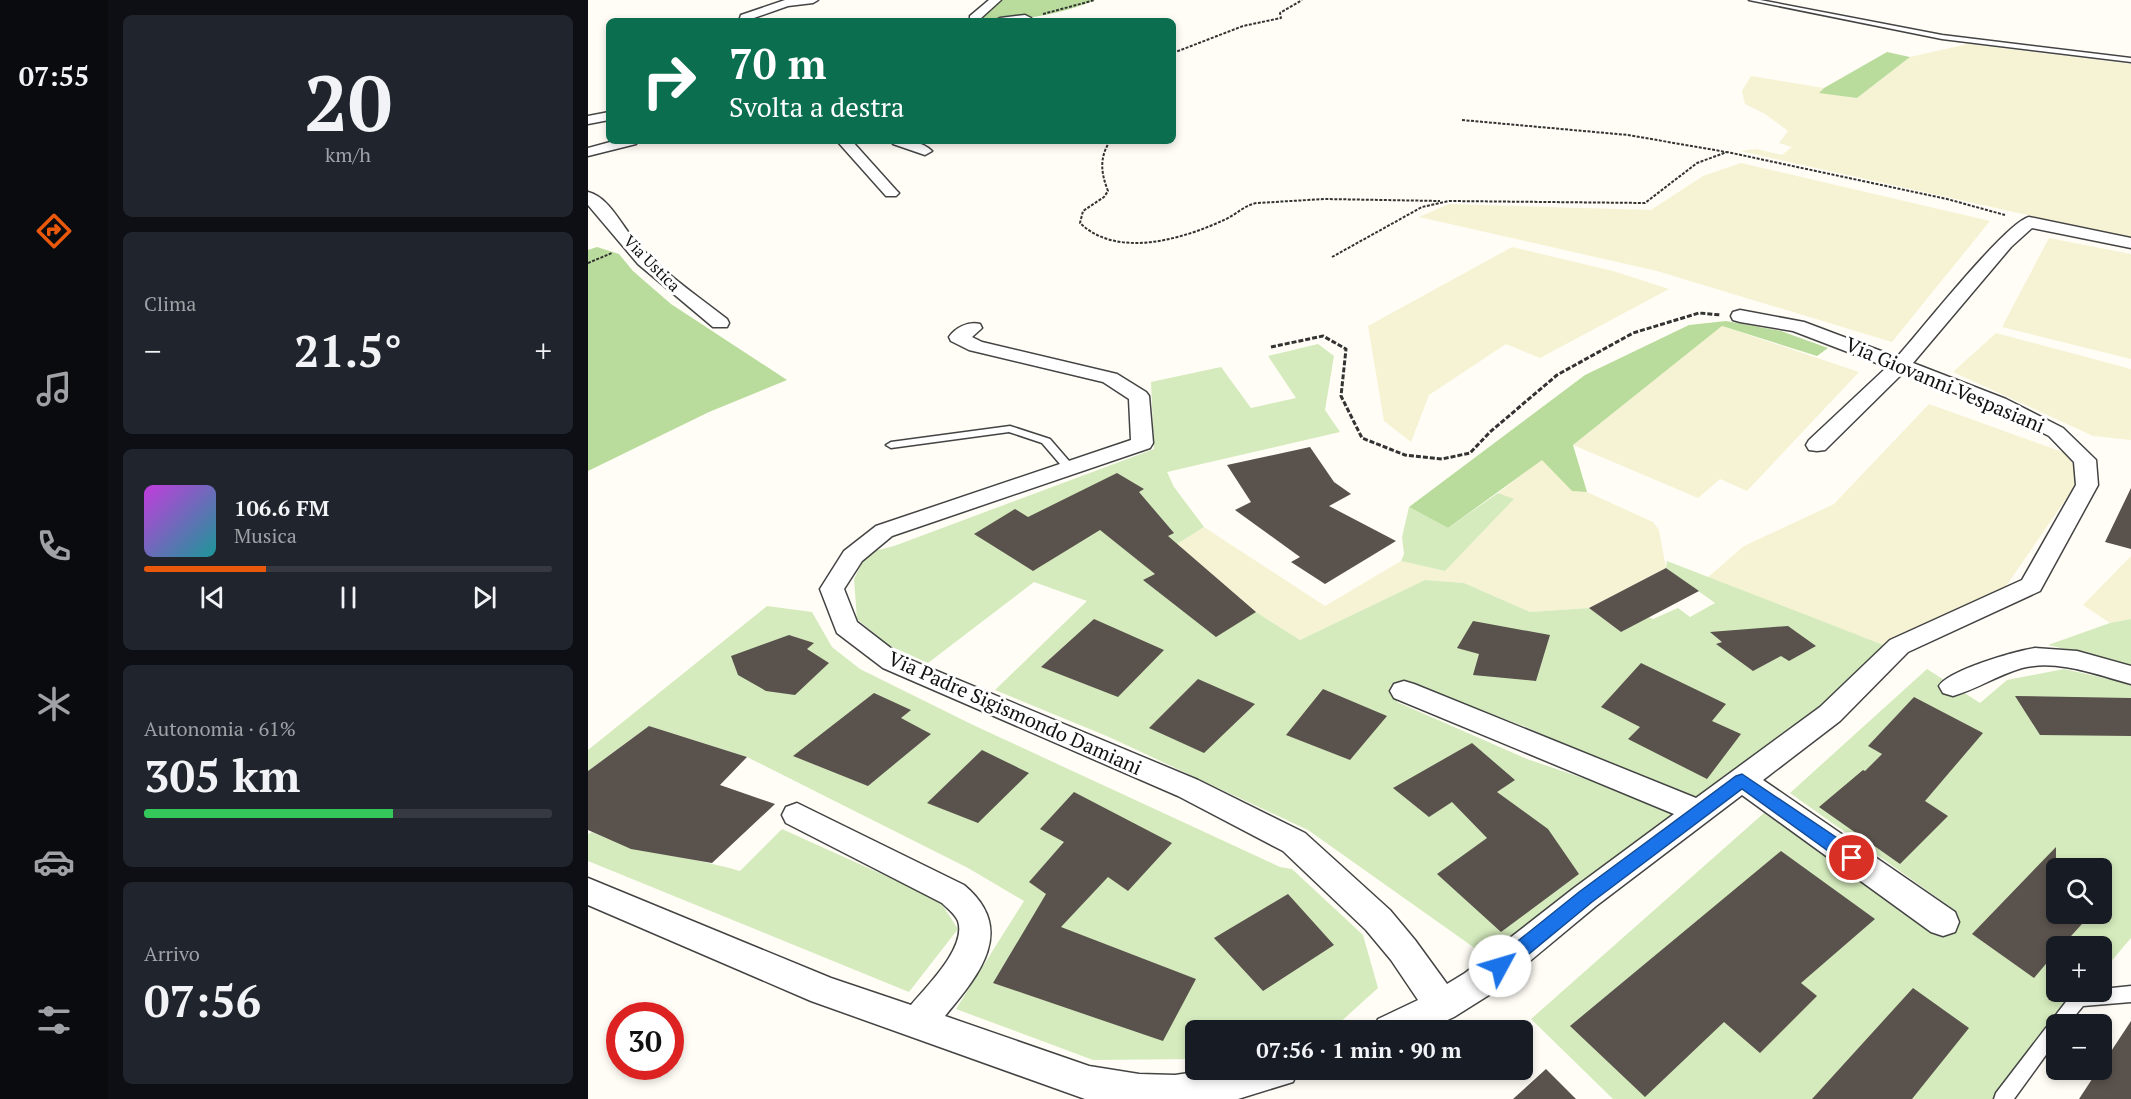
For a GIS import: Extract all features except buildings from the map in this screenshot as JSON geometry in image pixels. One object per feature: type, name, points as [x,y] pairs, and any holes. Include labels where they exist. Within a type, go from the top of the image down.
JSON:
[{"type":"street","points":[[745,18],[763,9],[813,0]]},
{"type":"street","points":[[974,18],[996,0]]},
{"type":"street","points":[[588,120],[606,117]]},
{"type":"street","points":[[588,152],[619,144]]},
{"type":"street","points":[[847,144],[891,193]]},
{"type":"street","points":[[906,144],[925,151]]},
{"type":"street","name":"Via Ustica","points":[[592,205],[633,249],[720,323]]},
{"type":"street","points":[[1817,445],[1902,364],[2005,243],[2029,222],[2131,243]]},
{"type":"street","name":"Via Giovanni Vespasiani","points":[[1442,1006],[1476,984],[1585,897],[1830,714],[1899,646],[2031,585],[2087,485],[2085,460],[2056,432],[1999,403],[1902,364],[1797,326],[1740,316]]},
{"type":"street","name":"Via Padre Sigismondo Damiani","points":[[972,328],[958,337],[976,346],[1110,378],[1139,396],[1142,443],[884,531],[853,556],[832,589],[846,627],[892,662],[1188,788],[1294,842],[1378,920],[1414,964],[1442,1006]]},
{"type":"street","points":[[1953,686],[2022,659],[2048,657],[2095,665],[2131,675]]},
{"type":"street","points":[[1404,691],[1701,812]]},
{"type":"street","points":[[1742,780],[1943,922]]},
{"type":"street","points":[[797,815],[953,894],[971,913],[975,921],[976,932],[972,951],[918,1023]]},
{"type":"street","points":[[588,891],[823,990],[1073,1078],[1121,1088],[1161,1092],[1192,1091],[1245,1080]]},
{"type":"street","points":[[1413,1020],[1442,1006]]},
{"type":"lane","points":[[1752,0],[1942,37],[2131,60]]},
{"type":"lane","points":[[891,444],[1010,429],[1046,441],[1070,469]]},
{"type":"lane","points":[[2066,1014],[2078,999],[2131,994]]},
{"type":"lane","points":[[2002,1099],[2046,1041]]},
{"type":"path","points":[[1025,18],[1083,5],[1095,0]]},
{"type":"path","points":[[1176,52],[1243,26],[1274,21],[1281,18],[1280,14],[1283,10],[1302,0]]},
{"type":"path","points":[[1462,120],[1613,133],[1691,144],[1947,200],[2029,222]]},
{"type":"path","points":[[1107,144],[1103,148],[1100,161],[1108,191],[1104,197],[1083,211],[1080,223],[1085,231],[1095,236],[1112,241],[1137,243],[1173,237],[1224,221],[1253,203],[1449,201],[1645,203],[1697,163],[1727,152]]},
{"type":"path","points":[[1332,257],[1422,207],[1449,201]]},
{"type":"path","points":[[1271,347],[1323,336],[1346,349],[1341,396],[1362,438],[1405,455],[1442,459],[1470,453],[1490,432],[1557,375],[1633,333],[1700,313],[1740,316]]},
{"type":"shaded area","points":[[1968,44],[2131,64],[2131,238],[1740,151],[1756,149],[1782,155],[1792,147],[1779,143],[1788,131],[1765,114],[1745,104],[1742,91],[1751,76],[1824,88],[1820,92],[1857,98],[1910,57]]},
{"type":"shaded area","points":[[1741,163],[1990,221],[1892,342],[1657,271],[1419,217],[1449,204],[1651,210],[1703,176]]},
{"type":"shaded area","points":[[2049,238],[2131,254],[2131,359],[2002,327]]},
{"type":"shaded area","points":[[1512,247],[1613,271],[1669,289],[1540,358],[1506,344],[1429,395],[1411,442],[1384,421],[1368,326]]},
{"type":"shaded area","points":[[1722,326],[1859,372],[1747,491],[1720,479],[1698,498],[1573,445]]},
{"type":"shaded area","points":[[1996,333],[2131,369],[2131,440],[2093,436],[1953,372]]},
{"type":"shaded area","points":[[1929,404],[2085,460],[2077,483],[2004,589],[1886,646],[1707,578],[1744,546],[1834,504]]},
{"type":"shaded area","points":[[1542,459],[1572,491],[1587,492],[1653,522],[1659,530],[1666,568],[1589,608],[1530,612],[1464,583],[1425,580],[1300,640],[1256,612],[1177,544],[1204,527],[1325,606],[1401,561],[1445,571],[1513,500],[1498,493]]},
{"type":"shaded area","points":[[2131,556],[2131,619],[2110,623],[2083,605]]},
{"type":"green space","points":[[996,0],[1095,0],[1067,10],[1037,16],[979,18]]},
{"type":"green space","points":[[1887,52],[1910,57],[1857,98],[1819,93],[1824,88]]},
{"type":"green space","points":[[597,247],[619,254],[633,271],[671,304],[787,380],[709,412],[588,471],[588,250]]},
{"type":"green space","points":[[1726,321],[1781,331],[1828,348],[1817,356],[1722,326],[1573,445],[1587,492],[1572,491],[1542,460],[1448,528],[1409,507],[1585,375],[1689,325]]},
{"type":"green space","points":[[1318,344],[1334,356],[1325,410],[1340,432],[1167,472],[1174,487],[1204,527],[1177,544],[1256,612],[1300,640],[1425,580],[1464,583],[1530,612],[1589,608],[1621,632],[1648,617],[1653,619],[1678,608],[1690,617],[1715,603],[1666,568],[1667,561],[1886,646],[1892,652],[1707,808],[1526,727],[1410,683],[1397,702],[1527,759],[1695,816],[1500,966],[1308,830],[1109,737],[995,690],[1087,601],[1034,582],[928,663],[888,645],[857,619],[854,579],[867,553],[894,546],[1154,449],[1151,382],[1221,367],[1251,408],[1296,398],[1268,356]]},
{"type":"green space","points":[[1498,493],[1514,499],[1445,571],[1401,561],[1404,554],[1402,537],[1409,507],[1448,528]]},
{"type":"green space","points":[[767,606],[812,612],[832,647],[860,669],[971,724],[1280,867],[1292,869],[1363,935],[1378,988],[1343,1020],[1185,1020],[1185,1059],[1093,1060],[956,1009],[1024,901],[968,868],[747,757],[649,726],[588,771],[588,750]]},
{"type":"green space","points":[[2131,619],[2131,665],[2048,645],[2110,623]]},
{"type":"green space","points":[[1927,669],[1980,703],[2007,680],[2064,669],[2131,684],[2131,938],[2112,960],[2112,936],[2046,936],[2046,1002],[2075,1002],[2065,1014],[2046,1014],[2046,1038],[2003,1099],[1613,1099],[1531,1019],[1764,813],[1934,933],[1956,911],[1790,793]]},
{"type":"green space","points":[[782,829],[939,900],[958,929],[909,992],[588,861],[588,834],[592,832],[647,850],[740,871]]},
{"type":"route","points":[[1500,966],[1585,897],[1742,780],[1852,858]]}]
